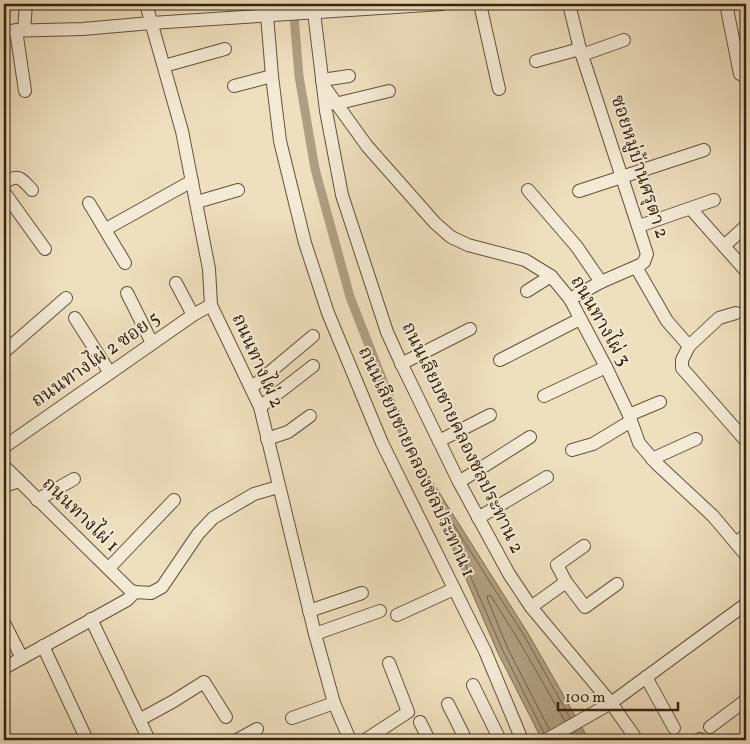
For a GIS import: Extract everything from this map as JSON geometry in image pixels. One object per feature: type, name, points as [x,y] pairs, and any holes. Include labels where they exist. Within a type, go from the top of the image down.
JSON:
[{"type":"street","points":[[25,91],[15,30],[26,4]]},
{"type":"street","name":"ถนนทางไผ่ 2","points":[[146,4],[182,130],[209,269],[211,305],[260,408],[315,634],[334,703],[350,740]]},
{"type":"street","points":[[15,30],[83,29],[268,15],[312,9],[442,4]]},
{"type":"street","points":[[480,4],[499,89]]},
{"type":"street","name":"ซอยหมู่บ้านศรุตา 2","points":[[568,4],[581,52],[647,254],[644,262],[636,267]]},
{"type":"street","points":[[726,4],[740,74]]},
{"type":"street","name":"ถนนเลียบชายคลองชลประทาน 2","points":[[312,9],[326,111],[342,195],[387,332],[459,482],[509,574],[531,607],[607,706],[637,740]]},
{"type":"street","name":"ถนนเลียบชายคลองชลประทาน 1","points":[[268,15],[272,76],[280,141],[305,244],[328,313],[382,443],[485,651],[522,740]]},
{"type":"street","points":[[536,61],[581,52],[624,40]]},
{"type":"street","points":[[164,66],[225,49]]},
{"type":"street","points":[[234,86],[272,76]]},
{"type":"street","points":[[323,83],[349,76]]},
{"type":"street","name":"ถนนทางไผ่ 3","points":[[323,83],[335,104],[373,153],[435,223],[451,237],[468,244],[526,260],[551,276],[570,299],[606,367],[630,418],[639,443],[652,458],[713,516],[746,556]]},
{"type":"street","points":[[335,104],[389,91]]},
{"type":"street","points":[[579,191],[704,150]]},
{"type":"street","points":[[4,184],[17,177],[24,181],[32,190]]},
{"type":"street","points":[[106,229],[192,181]]},
{"type":"street","points":[[197,202],[238,190]]},
{"type":"street","points":[[528,190],[577,248],[601,282]]},
{"type":"street","points":[[4,192],[45,249]]},
{"type":"street","points":[[639,226],[714,200]]},
{"type":"street","points":[[89,203],[125,263]]},
{"type":"street","points":[[691,209],[746,271]]},
{"type":"street","points":[[724,246],[746,226]]},
{"type":"street","points":[[570,299],[601,282],[636,267],[667,322],[689,346]]},
{"type":"street","points":[[527,291],[551,276]]},
{"type":"street","points":[[176,283],[194,315]]},
{"type":"street","points":[[127,293],[152,343]]},
{"type":"street","points":[[4,352],[66,298]]},
{"type":"street","name":"ถนนทางไผ่ 2 ซอย 5","points":[[4,447],[152,343],[211,305]]},
{"type":"street","points":[[736,313],[719,318],[689,346],[682,360],[682,368],[746,441]]},
{"type":"street","points":[[75,318],[110,373]]},
{"type":"street","points":[[500,360],[580,320]]},
{"type":"street","points":[[402,364],[470,329]]},
{"type":"street","points":[[251,388],[313,336]]},
{"type":"street","points":[[260,408],[313,366]]},
{"type":"street","points":[[544,396],[606,367]]},
{"type":"street","points":[[572,450],[594,444],[630,418],[660,402]]},
{"type":"street","points":[[439,441],[490,415]]},
{"type":"street","points":[[267,439],[288,432],[310,416]]},
{"type":"street","points":[[459,482],[530,437]]},
{"type":"street","points":[[652,458],[696,439]]},
{"type":"street","name":"ถนนทางไผ่ 1","points":[[4,466],[132,591]]},
{"type":"street","points":[[478,518],[547,477]]},
{"type":"street","points":[[37,500],[74,479]]},
{"type":"street","points":[[4,486],[19,482]]},
{"type":"street","points":[[4,668],[126,600],[132,591],[151,593],[162,587],[198,534],[213,518],[254,494],[278,487]]},
{"type":"street","points":[[108,568],[174,500]]},
{"type":"street","points":[[736,542],[746,535]]},
{"type":"street","points":[[584,546],[557,565],[566,582],[585,607],[617,584]]},
{"type":"street","points":[[531,607],[566,582]]},
{"type":"street","points":[[397,615],[454,588]]},
{"type":"street","points":[[309,611],[362,594]]},
{"type":"street","points":[[546,740],[607,706],[746,604]]},
{"type":"street","points":[[315,634],[380,611]]},
{"type":"street","points":[[91,619],[149,740]]},
{"type":"street","points":[[4,623],[22,658]]},
{"type":"street","points":[[43,646],[87,740]]},
{"type":"street","points":[[365,740],[408,712],[389,663]]},
{"type":"street","points":[[646,677],[674,728]]},
{"type":"street","points":[[139,720],[204,682],[226,717]]},
{"type":"street","points":[[473,685],[500,740]]},
{"type":"street","points":[[710,727],[746,700]]},
{"type":"street","points":[[292,718],[334,703]]},
{"type":"street","points":[[448,704],[466,740]]},
{"type":"street","points":[[420,722],[429,740]]},
{"type":"street","points":[[237,740],[257,729]]},
{"type":"water","points":[[406,440],[529,635],[589,740],[542,740],[498,653]]},
{"type":"waterway","points":[[293,4],[299,76],[315,169],[350,297],[406,440],[412,450]]}]
